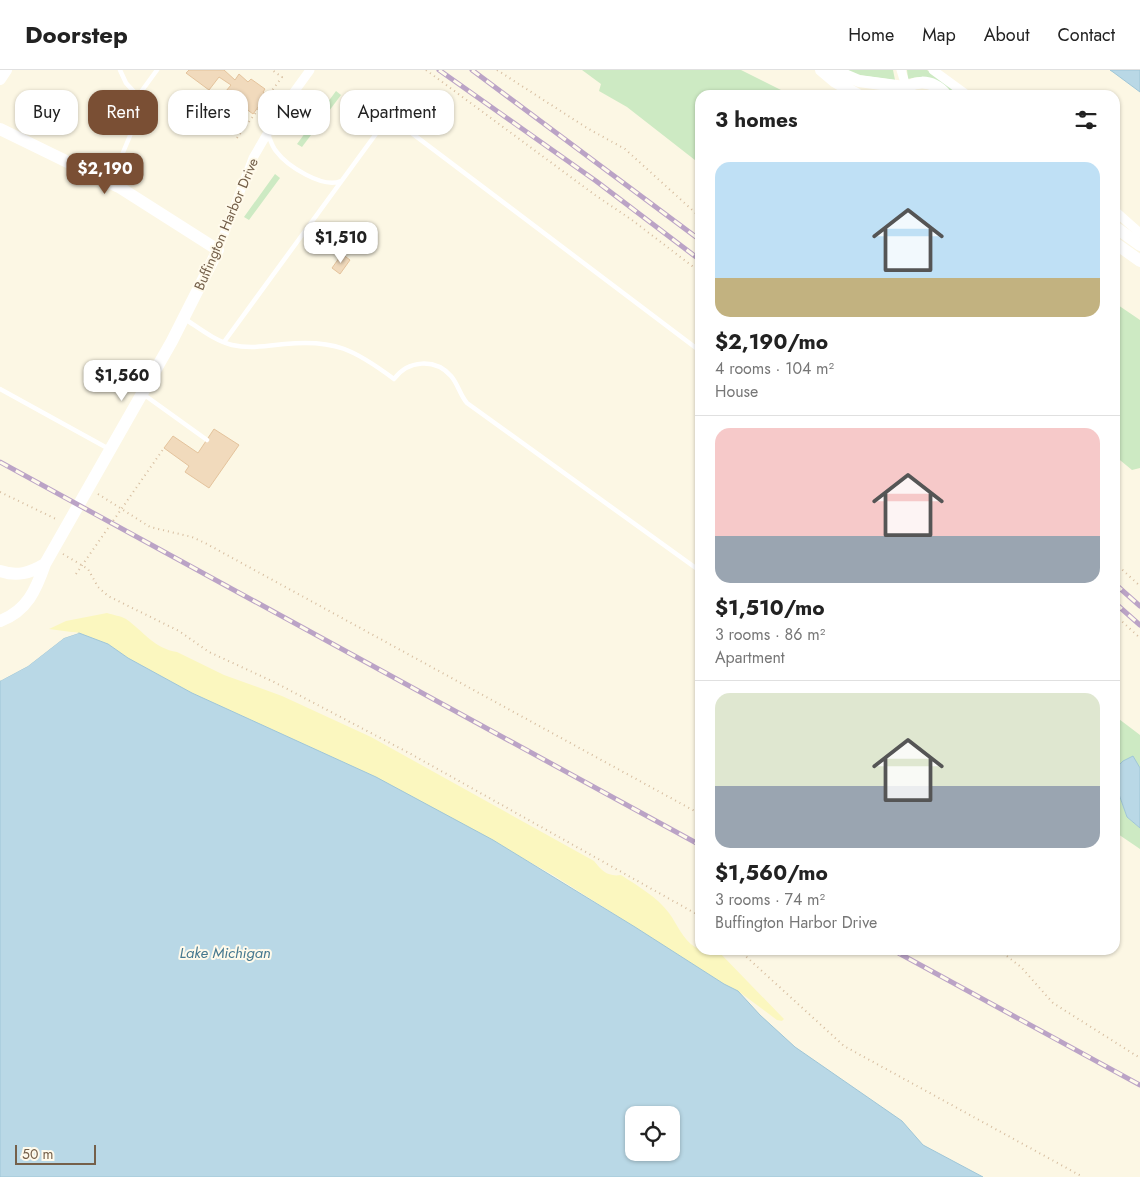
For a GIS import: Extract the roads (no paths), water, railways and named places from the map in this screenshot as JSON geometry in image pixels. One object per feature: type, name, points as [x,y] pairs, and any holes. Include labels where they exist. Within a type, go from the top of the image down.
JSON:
[{"type":"street","points":[[0,79],[6,70]]},
{"type":"street","name":"Buffington Harbor Drive","points":[[296,90],[310,70]]},
{"type":"street","points":[[821,70],[834,81],[849,90]]},
{"type":"street","points":[[833,70],[859,81],[903,90],[916,82],[928,82],[938,86],[942,90]]},
{"type":"street","points":[[901,70],[903,90]]},
{"type":"street","points":[[933,70],[960,90]]},
{"type":"street","points":[[0,129],[110,182],[218,250]]},
{"type":"street","name":"Buffington Harbor Drive","points":[[0,621],[22,609],[30,600],[45,564],[184,318],[218,250],[254,158],[266,135]]},
{"type":"street","points":[[1120,216],[1140,233]]},
{"type":"street","points":[[1120,231],[1140,245]]},
{"type":"street","points":[[1120,247],[1140,261]]},
{"type":"street","points":[[0,571],[8,574],[22,574],[45,564]]},
{"type":"lane","points":[[120,70],[126,83],[132,90]]},
{"type":"lane","points":[[142,90],[157,70]]},
{"type":"lane","points":[[224,342],[389,116],[695,347]]},
{"type":"lane","points":[[110,182],[124,155],[131,135]]},
{"type":"lane","points":[[268,135],[277,153],[314,180],[325,183],[342,180]]},
{"type":"lane","points":[[184,318],[224,342],[254,348],[303,342],[334,344],[359,354],[394,379],[404,368],[412,365],[423,363],[440,368],[452,377],[468,403],[695,567]]},
{"type":"lane","points":[[0,389],[110,450]]},
{"type":"lane","points":[[142,394],[206,440]]},
{"type":"water","points":[[1110,70],[1140,70],[1140,92],[1113,72]]},
{"type":"water","name":"Lake Michigan","points":[[79,633],[108,644],[128,658],[192,693],[376,777],[493,840],[738,991],[760,1015],[795,1047],[902,1121],[923,1145],[983,1177],[0,1177],[0,681],[28,666],[64,638]]},
{"type":"water","points":[[1133,756],[1140,768],[1140,828],[1127,817],[1120,797],[1120,764]]},
{"type":"railway","points":[[439,70],[596,181],[695,256]]},
{"type":"railway","points":[[472,70],[695,236]]},
{"type":"railway","points":[[0,462],[695,842]]},
{"type":"railway","points":[[1120,588],[1140,606]]},
{"type":"railway","points":[[1120,607],[1140,625]]},
{"type":"railway","points":[[902,955],[1140,1085]]}]
